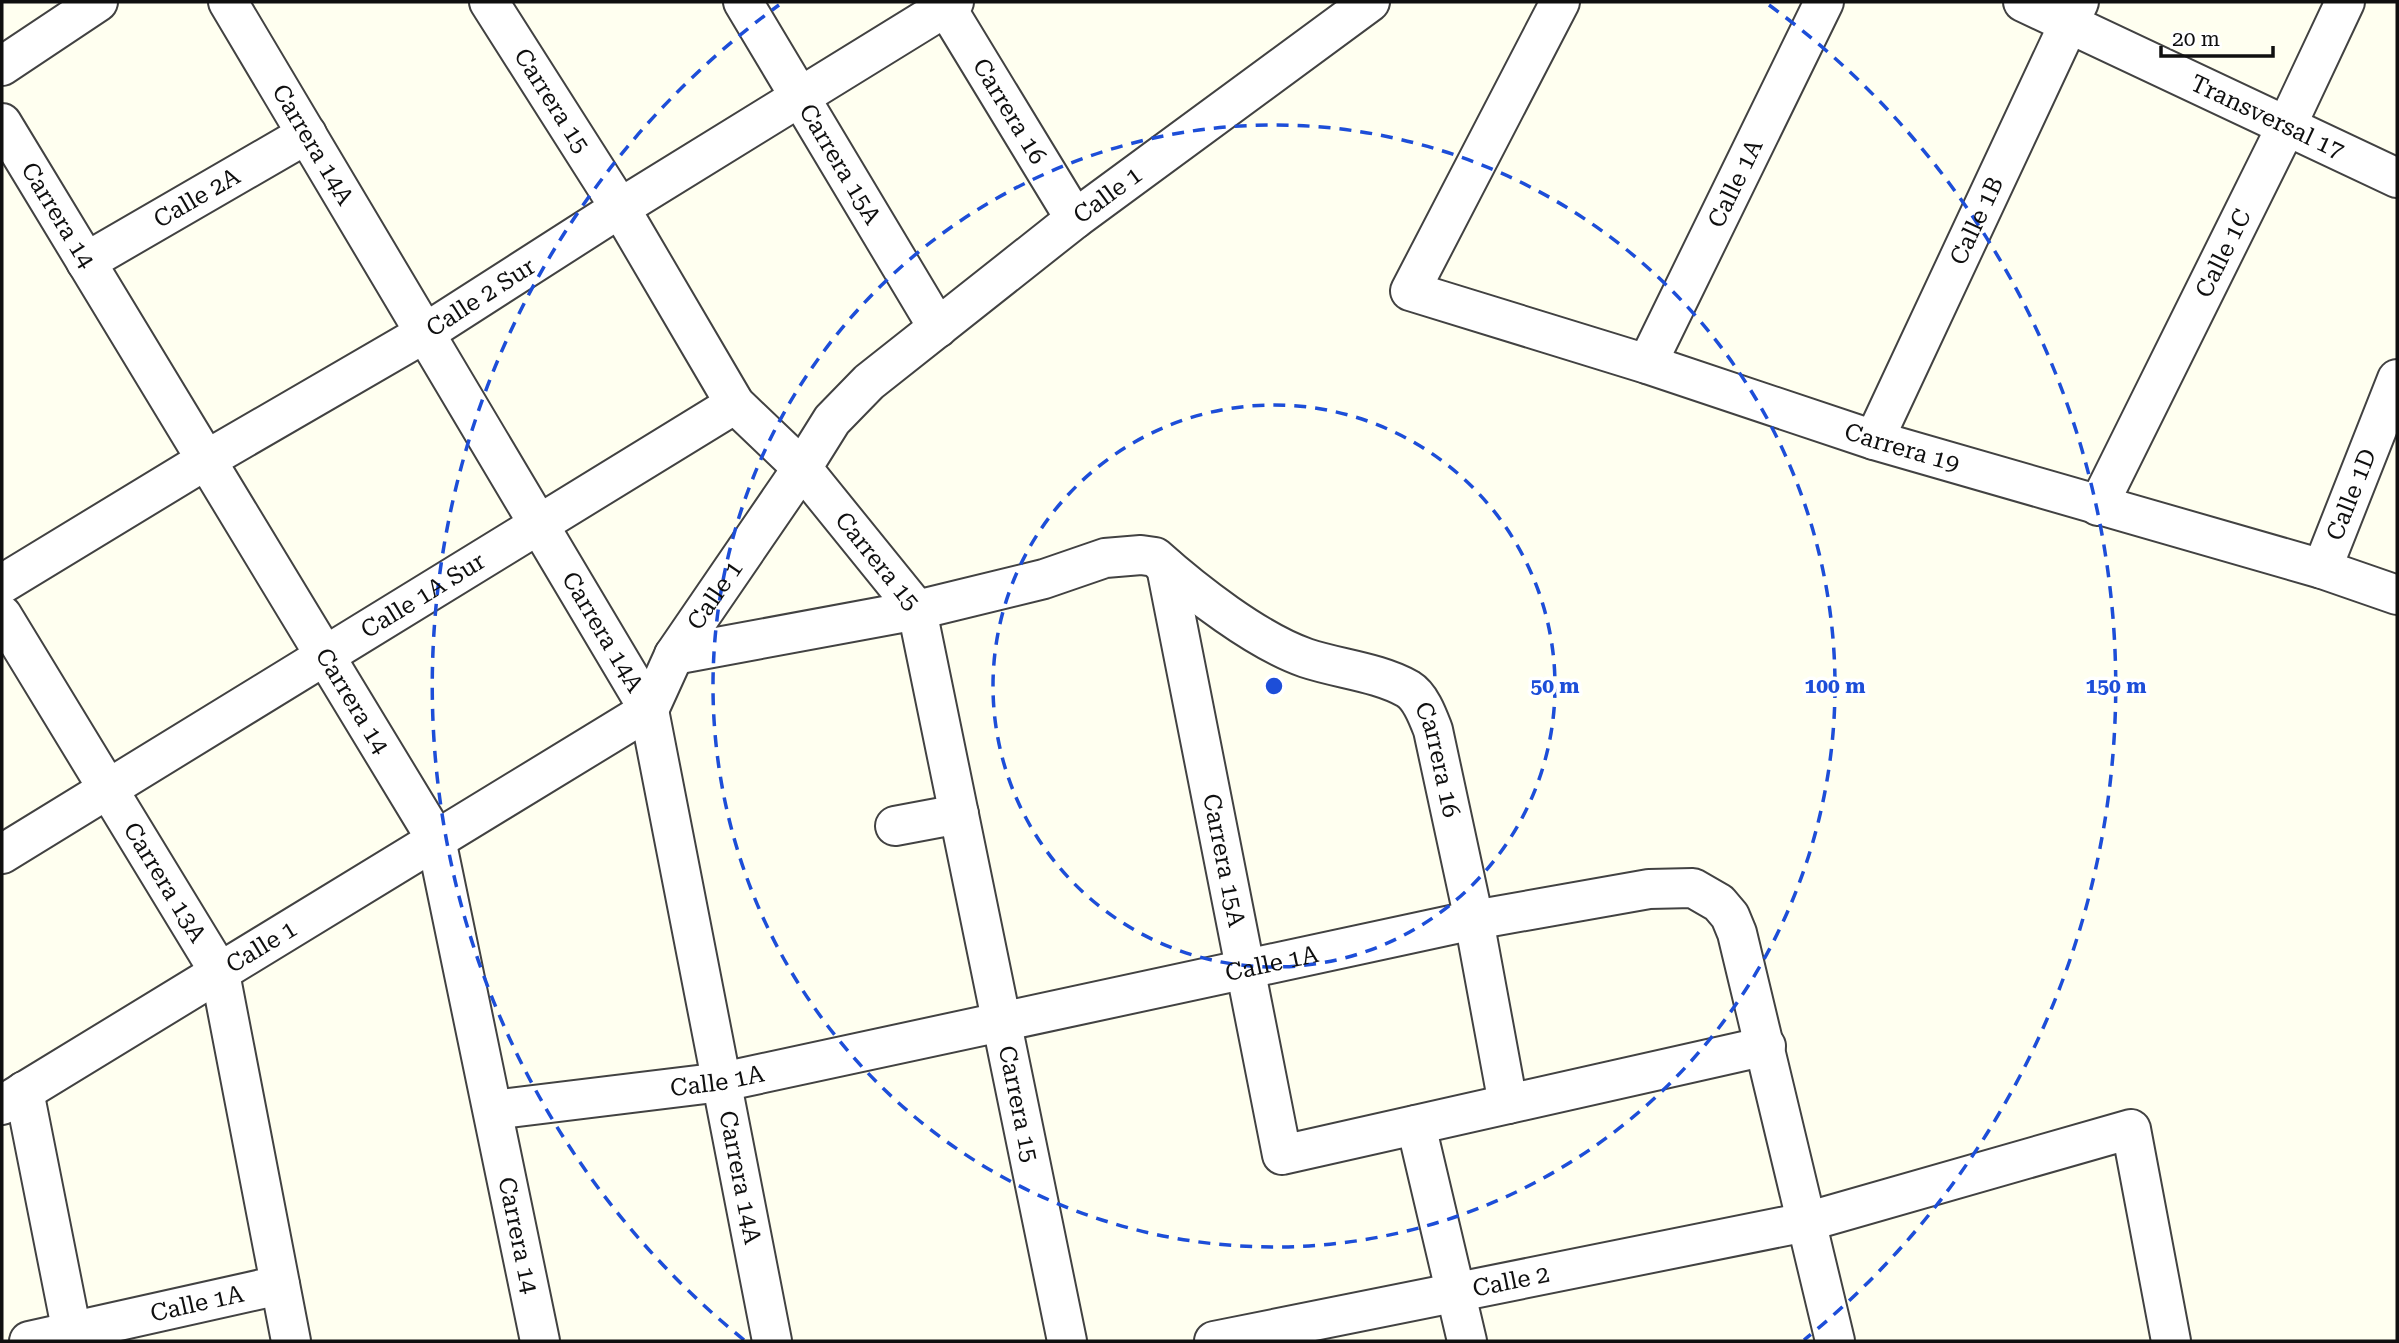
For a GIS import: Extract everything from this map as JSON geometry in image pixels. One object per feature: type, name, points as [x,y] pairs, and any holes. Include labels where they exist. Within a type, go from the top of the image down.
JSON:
[{"type":"street","points":[[2,66],[98,2]]},
{"type":"street","name":"Carrera 14A","points":[[228,2],[649,710],[772,1341]]},
{"type":"street","name":"Carrera 15","points":[[489,2],[620,208],[735,404],[802,468],[917,610],[1068,1341]]},
{"type":"street","name":"Carrera 15A","points":[[743,2],[937,328]]},
{"type":"street","name":"Calle 1","points":[[13,1098],[649,710],[674,655],[832,420],[869,382],[1075,219],[1370,2]]},
{"type":"street","name":"Carrera 19","points":[[1560,2],[1410,291],[1647,364],[1874,440],[2322,569],[2397,595]]},
{"type":"street","name":"Calle 1A","points":[[1647,364],[1825,2]]},
{"type":"street","name":"Transversal 17","points":[[2024,2],[2073,12],[2287,125],[2397,178]]},
{"type":"street","name":"Calle 1C","points":[[2098,506],[2346,2]]},
{"type":"street","name":"Calle 2 Sur","points":[[2,584],[206,460],[425,333],[947,3]]},
{"type":"street","name":"Carrera 16","points":[[947,3],[1075,219]]},
{"type":"street","name":"Calle 1B","points":[[1874,440],[2073,12]]},
{"type":"street","name":"Carrera 14","points":[[2,123],[436,839],[540,1341]]},
{"type":"street","name":"Calle 2A","points":[[86,262],[307,134]]},
{"type":"street","name":"Calle 1D","points":[[2322,569],[2397,379]]},
{"type":"street","name":"Calle 1A Sur","points":[[2,854],[735,404]]},
{"type":"street","name":"Carrera 16","points":[[674,655],[917,610],[1044,579],[1105,558],[1141,555],[1155,557],[1276,646],[1307,658],[1389,681],[1411,691],[1425,711],[1433,730],[1474,920],[1508,1104]]},
{"type":"street","name":"Carrera 15A","points":[[1166,567],[1282,1155],[1416,1125]]},
{"type":"street","name":"Carrera 13A","points":[[2,615],[220,973],[291,1341]]},
{"type":"street","points":[[895,827],[959,814]]},
{"type":"street","name":"Calle 1A","points":[[493,1110],[722,1082],[1474,920],[1649,889],[1692,888],[1719,903],[1730,916],[1737,933],[1835,1341]]},
{"type":"street","points":[[1467,1341],[1416,1125],[1766,1046]]},
{"type":"street","points":[[13,1098],[72,1333]]},
{"type":"street","name":"Calle 2","points":[[1214,1341],[1806,1222],[2131,1129],[2171,1341]]},
{"type":"street","name":"Calle 1A","points":[[29,1341],[280,1285]]}]
